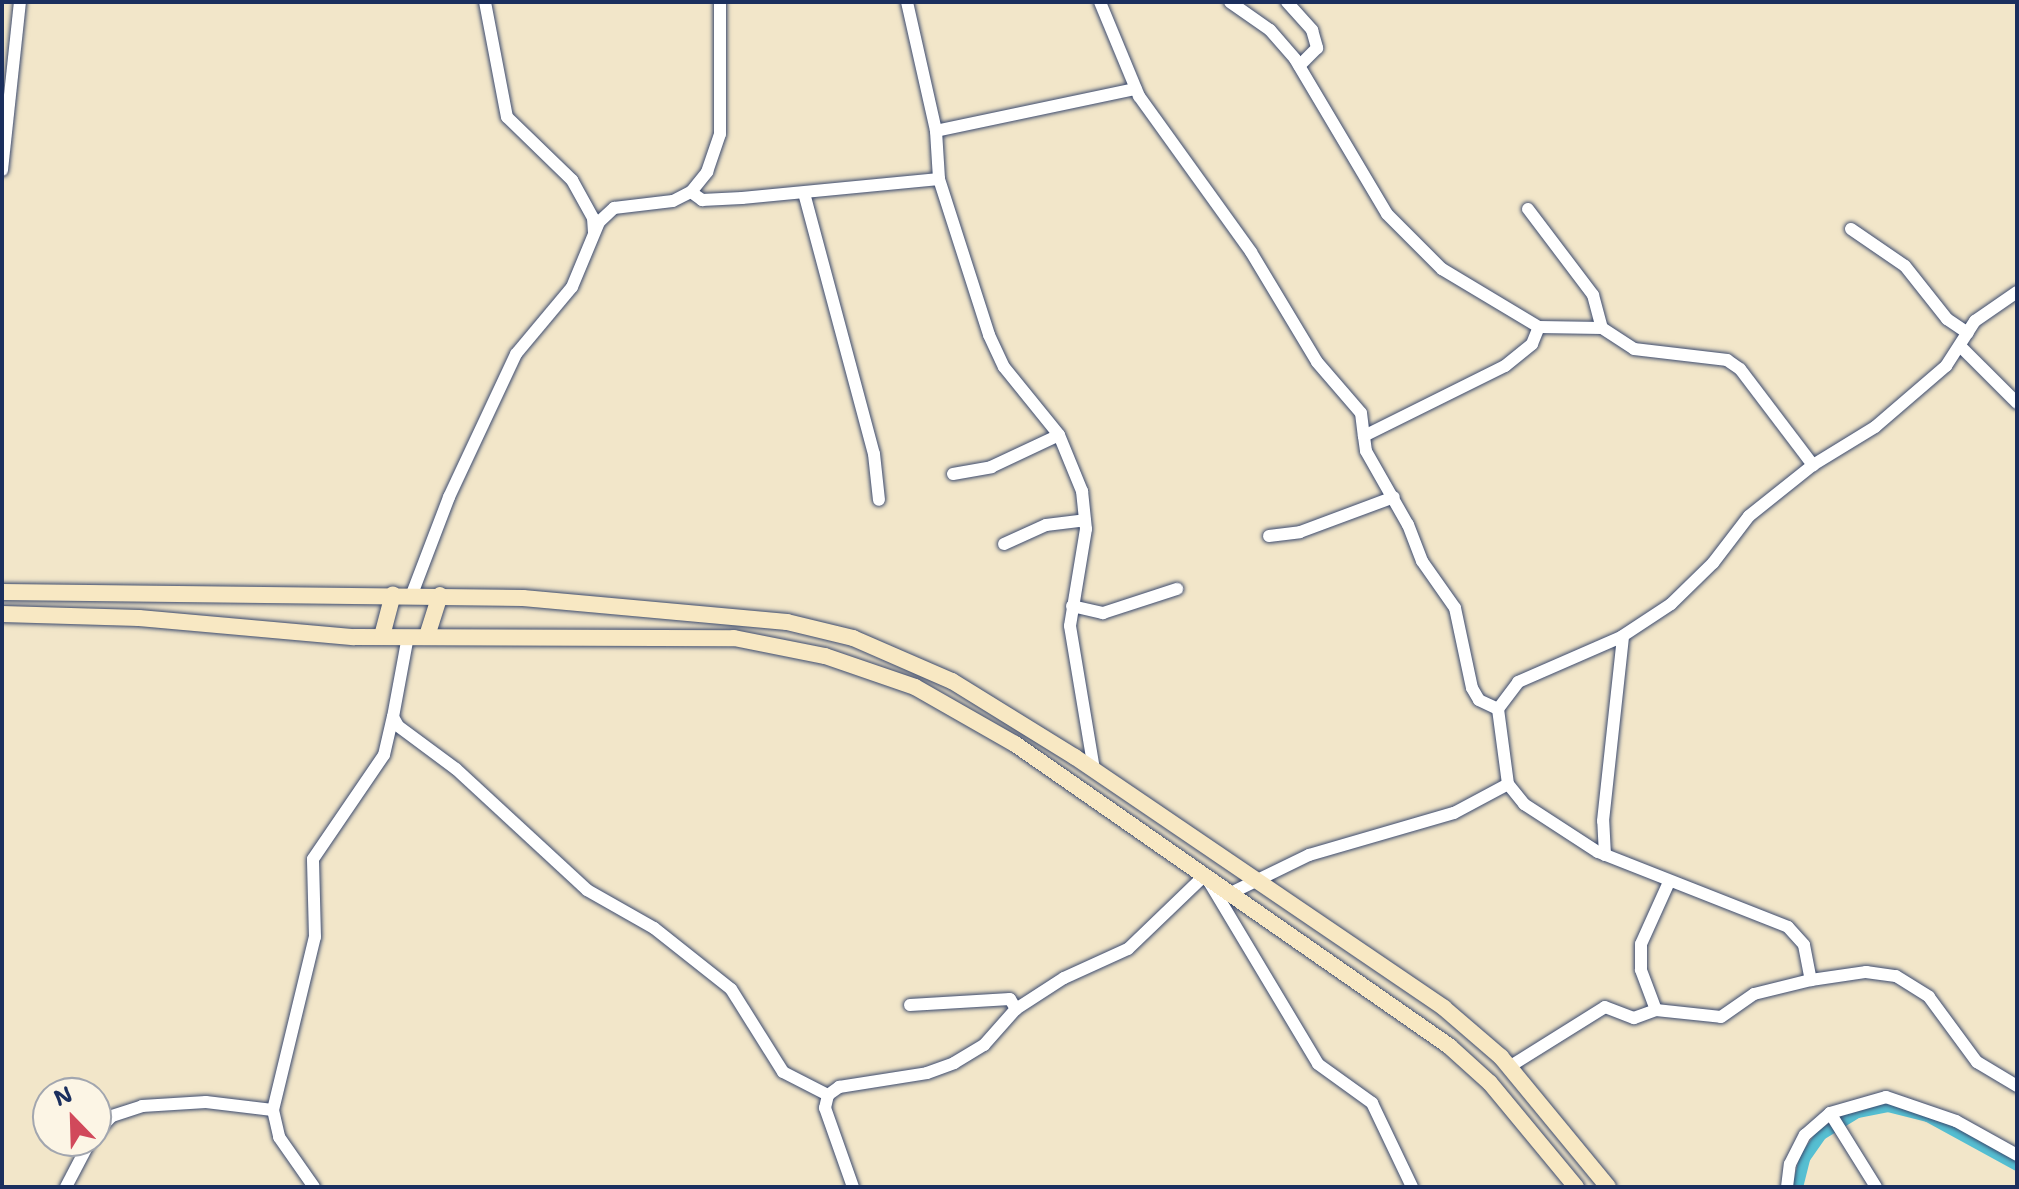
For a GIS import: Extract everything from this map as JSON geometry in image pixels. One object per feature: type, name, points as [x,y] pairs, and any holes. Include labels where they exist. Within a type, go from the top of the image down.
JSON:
[{"type":"main road","points":[[2,592],[107,597],[440,595],[670,609],[787,622],[853,638],[952,681],[1094,770],[1444,1008],[1509,1067],[1608,1187]]},
{"type":"main road","points":[[382,636],[393,594]]},
{"type":"main road","points":[[427,636],[440,595]]},
{"type":"main road","points":[[2,614],[139,618],[382,636],[734,638],[825,656],[915,687],[1015,744],[1449,1046],[1490,1083],[1576,1187]]},
{"type":"street","points":[[2,170],[20,2]]},
{"type":"street","points":[[485,2],[507,117],[572,180],[593,218],[594,232]]},
{"type":"street","points":[[412,594],[449,497],[516,354],[572,287],[594,232],[614,208],[673,201],[691,192],[707,172],[720,134],[720,2]]},
{"type":"street","points":[[907,2],[936,131],[939,179],[1004,367],[1059,435],[1082,491],[1085,520],[1072,606],[1072,649],[1094,770]]},
{"type":"street","points":[[1100,2],[1136,89],[1251,252],[1317,362],[1361,413],[1366,451],[1394,497],[1422,561],[1460,621],[1472,688],[1479,700],[1498,709]]},
{"type":"street","points":[[1230,2],[1270,30],[1299,66],[1387,214],[1442,269],[1539,327],[1602,328],[1634,349],[1727,360],[1740,369],[1813,465]]},
{"type":"street","points":[[1287,2],[1312,30],[1317,48],[1299,66]]},
{"type":"street","points":[[936,131],[1136,89]]},
{"type":"street","points":[[691,192],[702,200],[939,179]]},
{"type":"street","points":[[804,193],[874,454],[879,500]]},
{"type":"street","points":[[1528,209],[1593,295],[1602,328]]},
{"type":"street","points":[[1851,229],[1905,266],[1947,319],[1968,333]]},
{"type":"street","points":[[1811,980],[1804,945],[1788,927],[1605,855],[1524,804],[1508,784],[1498,709],[1530,673],[1623,636],[1671,604],[1713,563],[1749,516],[1813,465],[1875,427],[1961,347],[1975,321],[2017,292]]},
{"type":"street","points":[[1364,436],[1505,366],[1532,344],[1539,327]]},
{"type":"street","points":[[1961,347],[2017,403]]},
{"type":"street","points":[[953,474],[991,467],[1059,435]]},
{"type":"street","points":[[1269,536],[1300,532],[1394,497]]},
{"type":"street","points":[[1004,544],[1046,525],[1085,520]]},
{"type":"street","points":[[1072,606],[1103,613],[1177,589]]},
{"type":"street","points":[[314,1187],[279,1137],[273,1110],[315,937],[313,859],[384,755],[408,636]]},
{"type":"street","points":[[1605,855],[1603,821],[1623,636]]},
{"type":"street","points":[[393,717],[587,890],[654,928],[731,989],[783,1072],[828,1095]]},
{"type":"street","points":[[1231,893],[1309,855],[1454,813],[1508,784]]},
{"type":"street","points":[[853,1187],[825,1108],[828,1095],[839,1087],[927,1073],[954,1063],[984,1045],[1016,1009],[1064,978],[1128,949],[1205,875],[1318,1064],[1372,1103],[1412,1187]]},
{"type":"street","points":[[1656,1010],[1641,970],[1641,944],[1669,882]]},
{"type":"street","points":[[1509,1067],[1605,1007],[1634,1018],[1656,1010],[1721,1017],[1754,994],[1811,980],[1866,972],[1896,976],[1929,997],[1977,1062],[2017,1086]]},
{"type":"street","points":[[910,1005],[1010,999],[1016,1009]]},
{"type":"street","points":[[1787,1187],[1790,1164],[1805,1135],[1886,1097],[1911,1102],[2017,1155]]},
{"type":"street","points":[[112,1116],[142,1106],[206,1102],[273,1110]]},
{"type":"street","points":[[1834,1119],[1876,1187]]},
{"type":"street","points":[[66,1187],[82,1157]]},
{"type":"waterway","points":[[1797,1187],[1804,1158],[1821,1134],[1857,1112],[1887,1106],[1927,1116],[2017,1165]]}]
